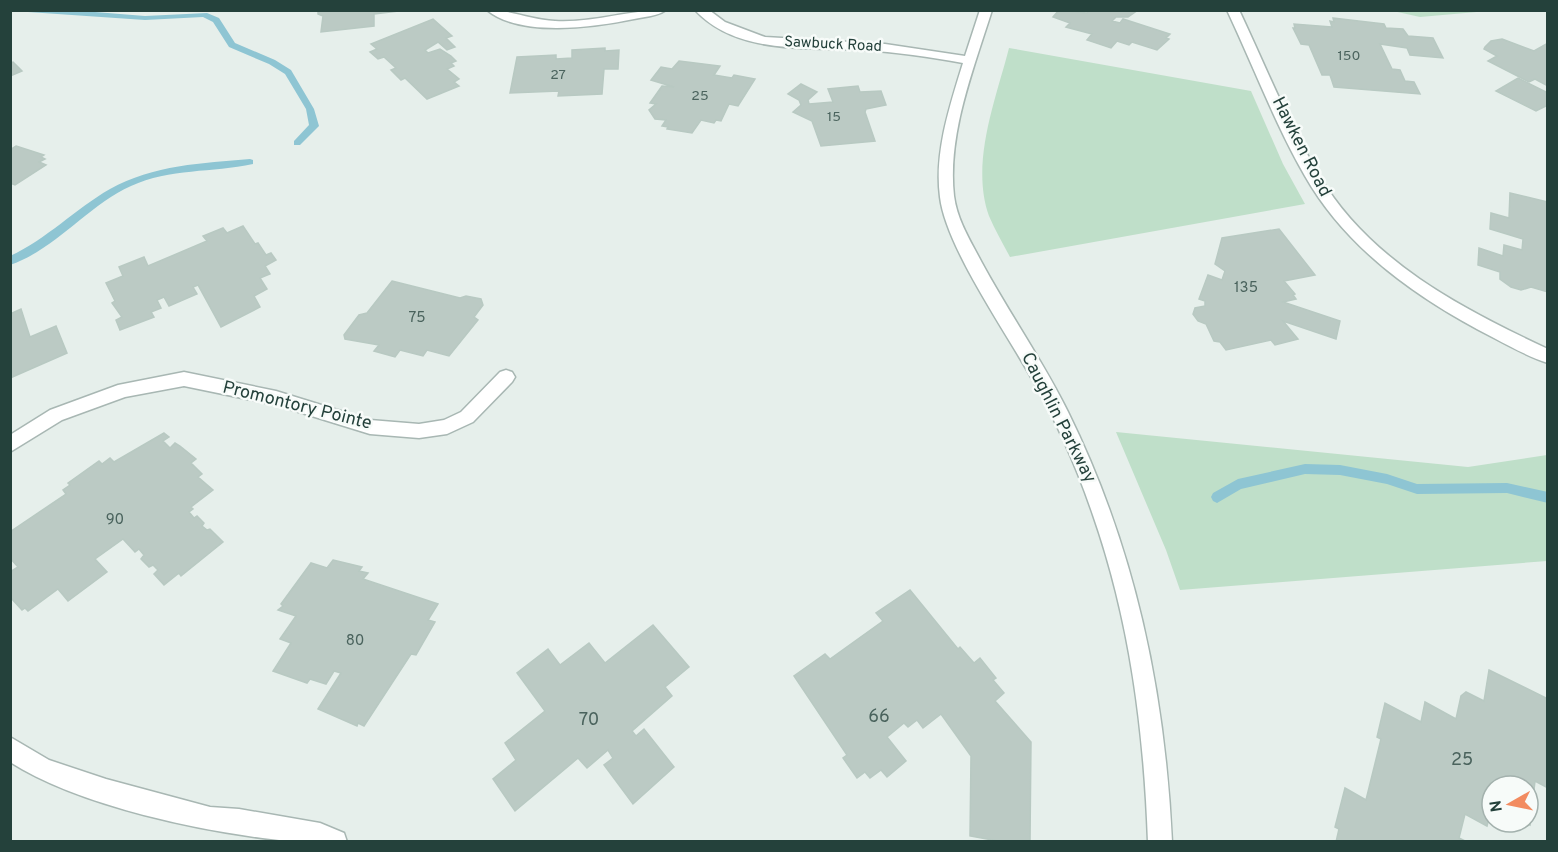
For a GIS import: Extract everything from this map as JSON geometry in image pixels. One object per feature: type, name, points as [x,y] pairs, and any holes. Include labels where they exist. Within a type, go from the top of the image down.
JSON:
[{"type":"street","points":[[493,10],[517,21],[550,26],[613,20],[660,10]]},
{"type":"street","name":"Sawbuck Road","points":[[701,10],[721,26],[755,39],[791,44],[886,48],[971,61]]},
{"type":"street","name":"Caughlin Parkway","points":[[986,10],[945,167],[947,197],[957,230],[980,276],[1059,411],[1090,479],[1118,555],[1137,624],[1152,708],[1160,799],[1160,842]]},
{"type":"street","name":"Hawken Road","points":[[1233,10],[1312,176],[1350,229],[1376,254],[1424,291],[1479,324],[1548,357]]},
{"type":"street","name":"Promontory Pointe","points":[[10,445],[56,415],[124,390],[184,379],[276,398],[370,427],[419,431],[447,427],[467,417],[506,377]]},
{"type":"street","points":[[10,748],[43,769],[106,791],[210,819],[239,821],[320,835],[335,842]]},
{"type":"green space","points":[[1393,11],[1488,11],[1420,17]]},
{"type":"green space","points":[[1009,48],[1251,91],[1283,164],[1305,204],[1010,257],[989,216],[982,175],[987,131]]},
{"type":"green space","points":[[1116,432],[1468,467],[1547,455],[1547,561],[1180,590],[1166,550]]},
{"type":"building","points":[[318,10],[407,10],[374,14],[374,26],[321,32],[323,16],[318,14]]},
{"type":"building","points":[[1059,10],[1087,13],[1089,10],[1138,10],[1128,17],[1116,17],[1112,21],[1120,23],[1123,19],[1170,34],[1166,38],[1169,39],[1157,50],[1132,42],[1129,45],[1117,41],[1111,48],[1087,40],[1092,34],[1066,27],[1070,23],[1053,17]]},
{"type":"building","points":[[1333,18],[1384,24],[1386,28],[1403,29],[1408,36],[1433,38],[1443,58],[1410,55],[1407,48],[1380,44],[1392,69],[1400,70],[1405,81],[1414,82],[1420,94],[1334,87],[1330,75],[1322,75],[1309,45],[1301,44],[1293,28],[1295,28],[1294,24],[1332,27],[1330,21],[1334,22]]},
{"type":"building","points":[[433,19],[452,36],[446,38],[455,47],[447,50],[438,42],[425,50],[428,53],[440,49],[456,61],[451,63],[454,66],[447,69],[459,79],[454,82],[459,86],[427,99],[405,78],[401,80],[391,70],[396,68],[384,57],[378,59],[370,52],[377,49],[371,44]]},
{"type":"building","points":[[1502,39],[1534,51],[1548,43],[1548,86],[1535,79],[1529,82],[1488,61],[1497,56],[1484,49],[1485,47],[1491,41]]},
{"type":"building","points":[[605,48],[605,51],[619,50],[618,69],[604,69],[602,94],[558,96],[559,91],[510,93],[517,57],[556,55],[556,59],[572,58],[572,50]]},
{"type":"building","points":[[679,61],[720,66],[714,75],[732,78],[734,75],[755,79],[738,106],[729,104],[721,121],[716,120],[714,123],[701,120],[692,133],[667,129],[668,127],[662,126],[666,120],[655,119],[649,110],[656,104],[650,103],[662,86],[674,87],[651,80],[661,67],[672,69]]},
{"type":"building","points":[[13,62],[22,71],[10,76],[10,63]]},
{"type":"building","points":[[1518,78],[1548,93],[1548,105],[1536,111],[1496,91]]},
{"type":"building","points":[[801,84],[817,92],[808,100],[809,104],[833,102],[828,89],[858,86],[860,92],[881,91],[886,105],[866,109],[865,112],[875,141],[821,146],[812,121],[793,112],[801,105],[799,100],[788,94]]},
{"type":"building","points":[[16,146],[44,155],[41,157],[45,159],[39,162],[46,165],[15,185],[10,183],[10,150]]},
{"type":"building","points":[[1510,193],[1548,202],[1548,292],[1531,287],[1521,290],[1511,287],[1500,279],[1500,272],[1478,265],[1479,248],[1503,256],[1504,245],[1522,250],[1523,239],[1490,229],[1491,213],[1509,218]]},
{"type":"building","points":[[243,226],[255,244],[258,243],[266,255],[271,253],[276,260],[265,266],[270,274],[260,278],[267,289],[254,296],[260,307],[221,327],[198,285],[193,287],[197,294],[169,306],[164,297],[157,300],[161,308],[151,312],[154,317],[120,330],[116,320],[122,317],[112,303],[115,301],[106,283],[123,276],[119,267],[144,257],[148,266],[207,241],[203,236],[223,228],[227,233]]},
{"type":"building","points":[[1279,229],[1315,275],[1284,281],[1295,294],[1293,295],[1296,299],[1283,302],[1340,321],[1336,339],[1283,321],[1298,339],[1275,345],[1271,340],[1226,350],[1220,342],[1214,341],[1206,324],[1198,321],[1193,314],[1195,308],[1205,306],[1205,301],[1199,299],[1208,275],[1222,280],[1225,271],[1215,264],[1222,238]]},
{"type":"building","points":[[392,281],[460,298],[466,296],[481,299],[483,305],[474,317],[478,320],[449,356],[427,350],[423,356],[400,350],[395,357],[374,351],[379,345],[345,339],[344,335],[359,315],[367,313]]},
{"type":"building","points":[[21,309],[30,337],[56,326],[67,353],[10,378],[10,314]]},
{"type":"building","points":[[164,433],[169,437],[163,441],[170,448],[175,443],[196,459],[191,463],[202,474],[198,477],[213,490],[191,507],[193,509],[189,512],[194,518],[197,516],[204,523],[202,526],[207,530],[210,529],[223,542],[181,576],[179,573],[164,585],[154,574],[158,570],[153,565],[149,567],[141,559],[144,555],[139,549],[135,552],[123,539],[95,559],[107,572],[68,601],[58,589],[28,611],[25,608],[22,610],[10,597],[10,572],[18,567],[10,558],[10,532],[66,494],[63,490],[70,485],[68,483],[99,461],[102,464],[110,458],[114,462]]},
{"type":"building","points":[[333,560],[362,567],[359,571],[368,573],[363,579],[438,604],[428,620],[435,622],[416,655],[411,654],[364,726],[358,723],[357,726],[318,709],[341,673],[334,671],[326,684],[310,679],[307,683],[273,671],[291,643],[280,639],[296,616],[278,610],[283,606],[281,604],[311,563],[327,568]]},
{"type":"building","points":[[910,590],[958,649],[960,647],[974,663],[980,658],[996,678],[993,680],[1004,693],[995,701],[1031,742],[1030,842],[1003,842],[970,836],[971,756],[941,714],[923,728],[917,720],[908,727],[904,723],[887,737],[906,761],[887,777],[881,770],[870,778],[865,772],[857,778],[843,758],[847,755],[794,676],[825,654],[830,659],[883,621],[876,613]]},
{"type":"building","points":[[653,625],[689,667],[665,687],[672,696],[632,731],[636,736],[644,729],[674,767],[633,804],[604,765],[613,758],[608,750],[587,768],[578,758],[515,811],[493,779],[516,760],[505,743],[545,711],[517,673],[548,649],[560,665],[589,643],[605,663]]},
{"type":"building","points":[[1489,670],[1548,699],[1548,788],[1540,784],[1540,774],[1480,774],[1480,822],[1465,814],[1459,838],[1467,842],[1336,842],[1339,829],[1335,827],[1345,788],[1366,800],[1381,739],[1377,737],[1385,703],[1421,722],[1425,702],[1456,719],[1461,696],[1466,692],[1484,701]]},
{"type":"waterway","points":[[28,10],[145,18],[204,15],[216,20],[232,45],[272,62],[288,72],[310,109],[314,126],[297,143]]},
{"type":"waterway","points":[[10,261],[50,238],[112,192],[144,177],[196,167],[250,162]]},
{"type":"waterway","points":[[1217,497],[1238,484],[1305,469],[1340,470],[1387,479],[1417,489],[1507,488],[1548,498]]}]
